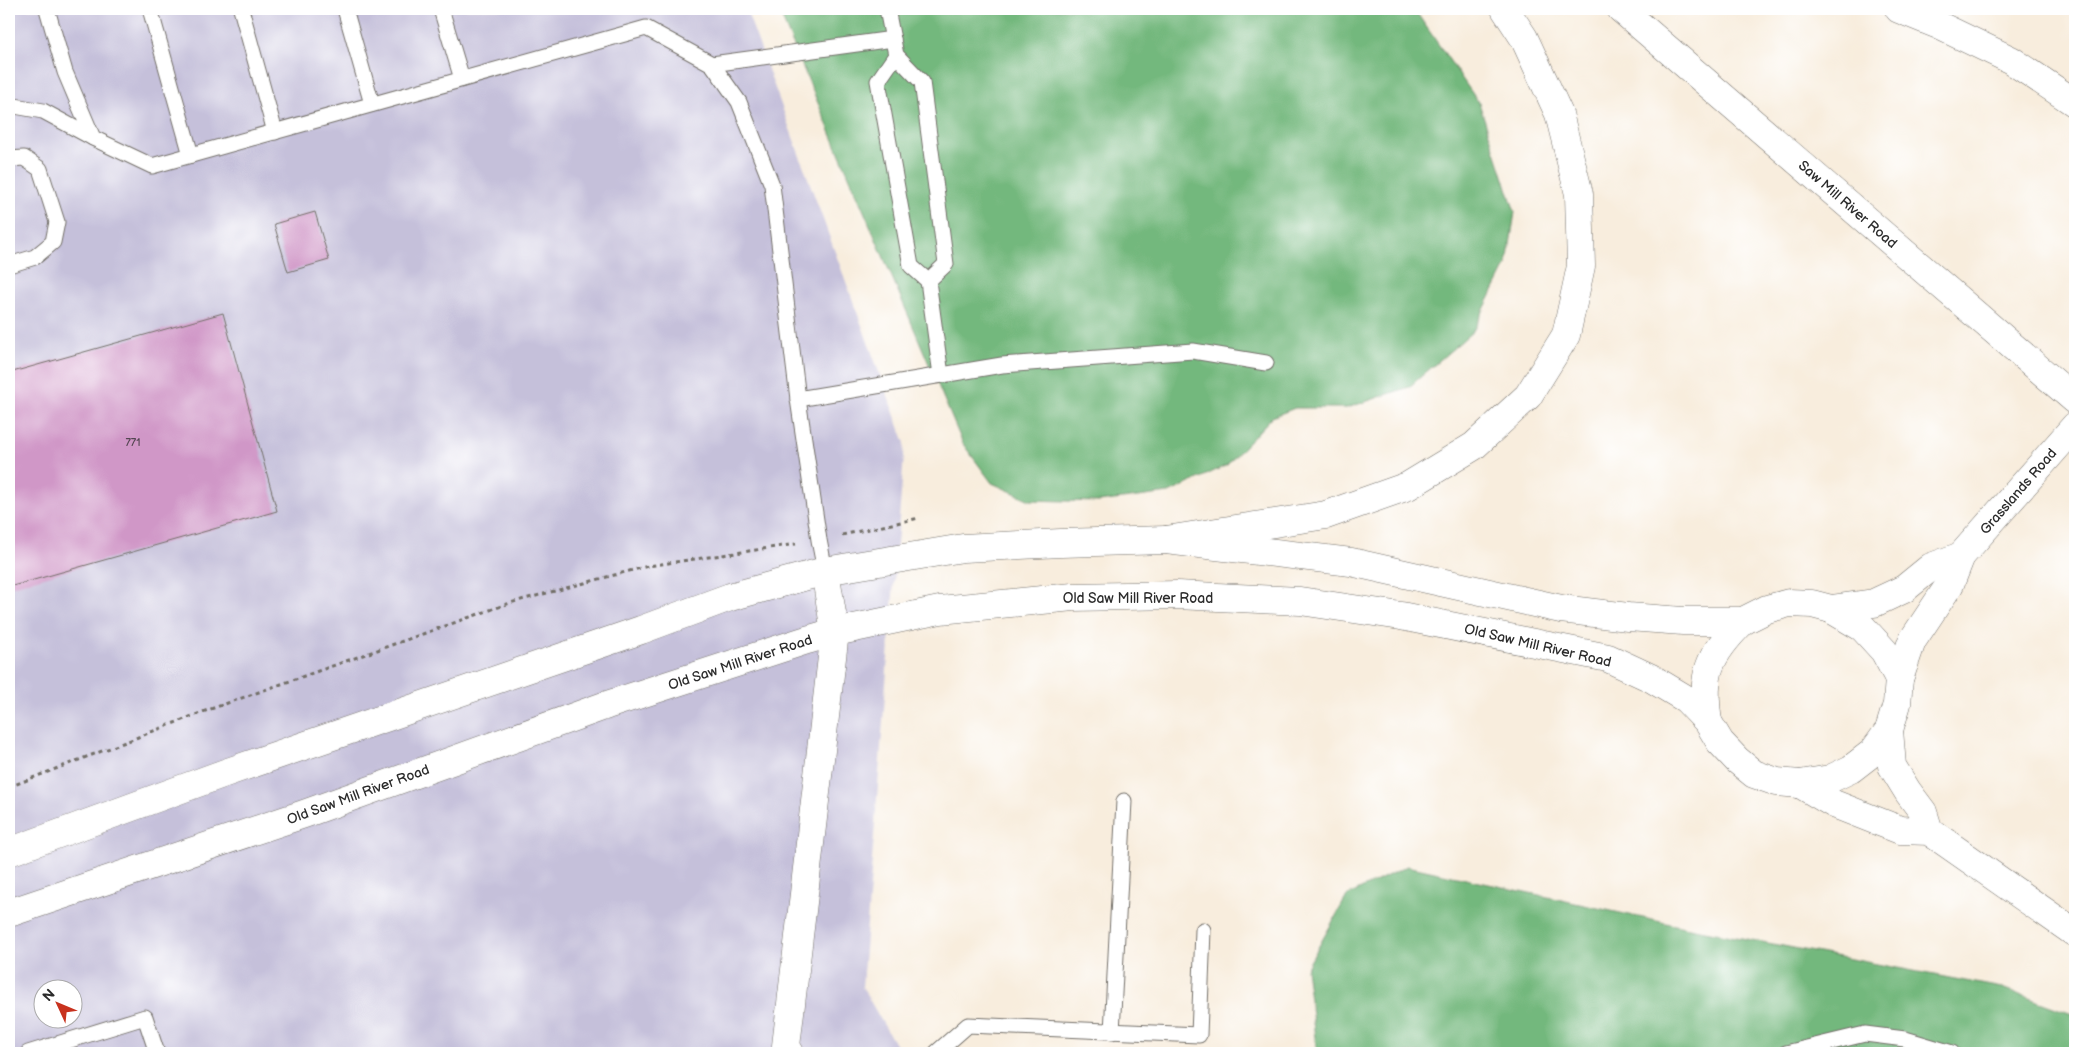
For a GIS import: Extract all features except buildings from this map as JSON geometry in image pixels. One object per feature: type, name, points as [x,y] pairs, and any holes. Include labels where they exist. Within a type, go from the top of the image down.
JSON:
[{"type":"street","points":[[9,852],[225,773],[730,598],[825,571],[963,548],[1166,540],[1326,515],[1408,486],[1474,446],[1528,396],[1566,335],[1582,266],[1579,194],[1559,114],[1524,38],[1505,9]]},
{"type":"street","name":"Saw Mill River Road","points":[[1621,9],[2075,400]]},
{"type":"street","points":[[1899,9],[1936,24],[2011,60],[2075,103]]},
{"type":"street","name":"Grasslands Road","points":[[1960,556],[2075,426]]},
{"type":"street","points":[[1166,540],[1351,562],[1561,609],[1684,621],[1742,621]]},
{"type":"street","points":[[1831,609],[1874,603],[1904,589],[1931,567],[1960,556]]},
{"type":"street","name":"Old Saw Mill River Road","points":[[9,913],[304,814],[607,705],[835,632],[940,610],[1073,597],[1177,595],[1300,600],[1402,616],[1608,658],[1651,678],[1686,699],[1708,722],[1720,742],[1754,774],[1776,782],[1800,784],[1830,779],[1851,769],[1873,752],[1888,730],[1897,704],[1899,679],[1912,640],[1950,584],[1960,556]]},
{"type":"street","points":[[790,1053],[786,1046],[835,632],[825,571]]},
{"type":"street","points":[[1708,722],[1705,700],[1706,678],[1713,657],[1723,640],[1742,621],[1767,609],[1789,604],[1812,604],[1831,609],[1863,628],[1884,651],[1899,679]]},
{"type":"street","points":[[1888,730],[1892,766],[1923,812],[1929,831]]},
{"type":"street","points":[[1800,784],[1834,804],[1900,830],[1929,831],[2075,933]]},
{"type":"lane","points":[[47,9],[65,72],[93,138]]},
{"type":"lane","points":[[150,9],[191,155]]},
{"type":"lane","points":[[241,9],[275,132]]},
{"type":"lane","points":[[345,9],[372,104]]},
{"type":"lane","points":[[441,9],[462,79]]},
{"type":"lane","points":[[887,9],[896,54],[922,82],[946,264],[928,281]]},
{"type":"lane","points":[[9,105],[43,110],[93,138],[152,166],[646,28],[712,64],[739,102],[772,185],[798,399],[825,571]]},
{"type":"lane","points":[[712,64],[893,40]]},
{"type":"lane","points":[[896,54],[878,81],[911,266],[928,281],[941,375]]},
{"type":"lane","points":[[9,159],[24,158],[40,169],[57,222],[53,242],[35,257],[9,265]]},
{"type":"lane","points":[[798,399],[1002,365],[1193,351],[1266,363]]},
{"type":"lane","points":[[1112,1032],[1124,802]]},
{"type":"lane","points":[[936,1053],[968,1025],[1199,1035],[1203,930]]},
{"type":"lane","points":[[28,1053],[58,1049],[145,1017],[156,1053]]},
{"type":"lane","points":[[1786,1053],[1865,1034],[1905,1038],[1952,1053]]},
{"type":"path","points":[[9,787],[208,710],[510,603],[648,566],[819,540],[918,518]]},
{"type":"shaded area","points":[[9,9],[746,9],[905,443],[862,987],[900,1053],[9,1053]]},
{"type":"green space","points":[[778,9],[1414,9],[1479,103],[1515,212],[1507,264],[1473,331],[1409,387],[1347,408],[1295,408],[1272,417],[1227,465],[1169,493],[1099,502],[1030,500],[992,483],[963,444]]},
{"type":"green space","points":[[1407,866],[1684,927],[2002,988],[2075,1015],[2075,1053],[1317,1053],[1306,969],[1347,896]]}]
